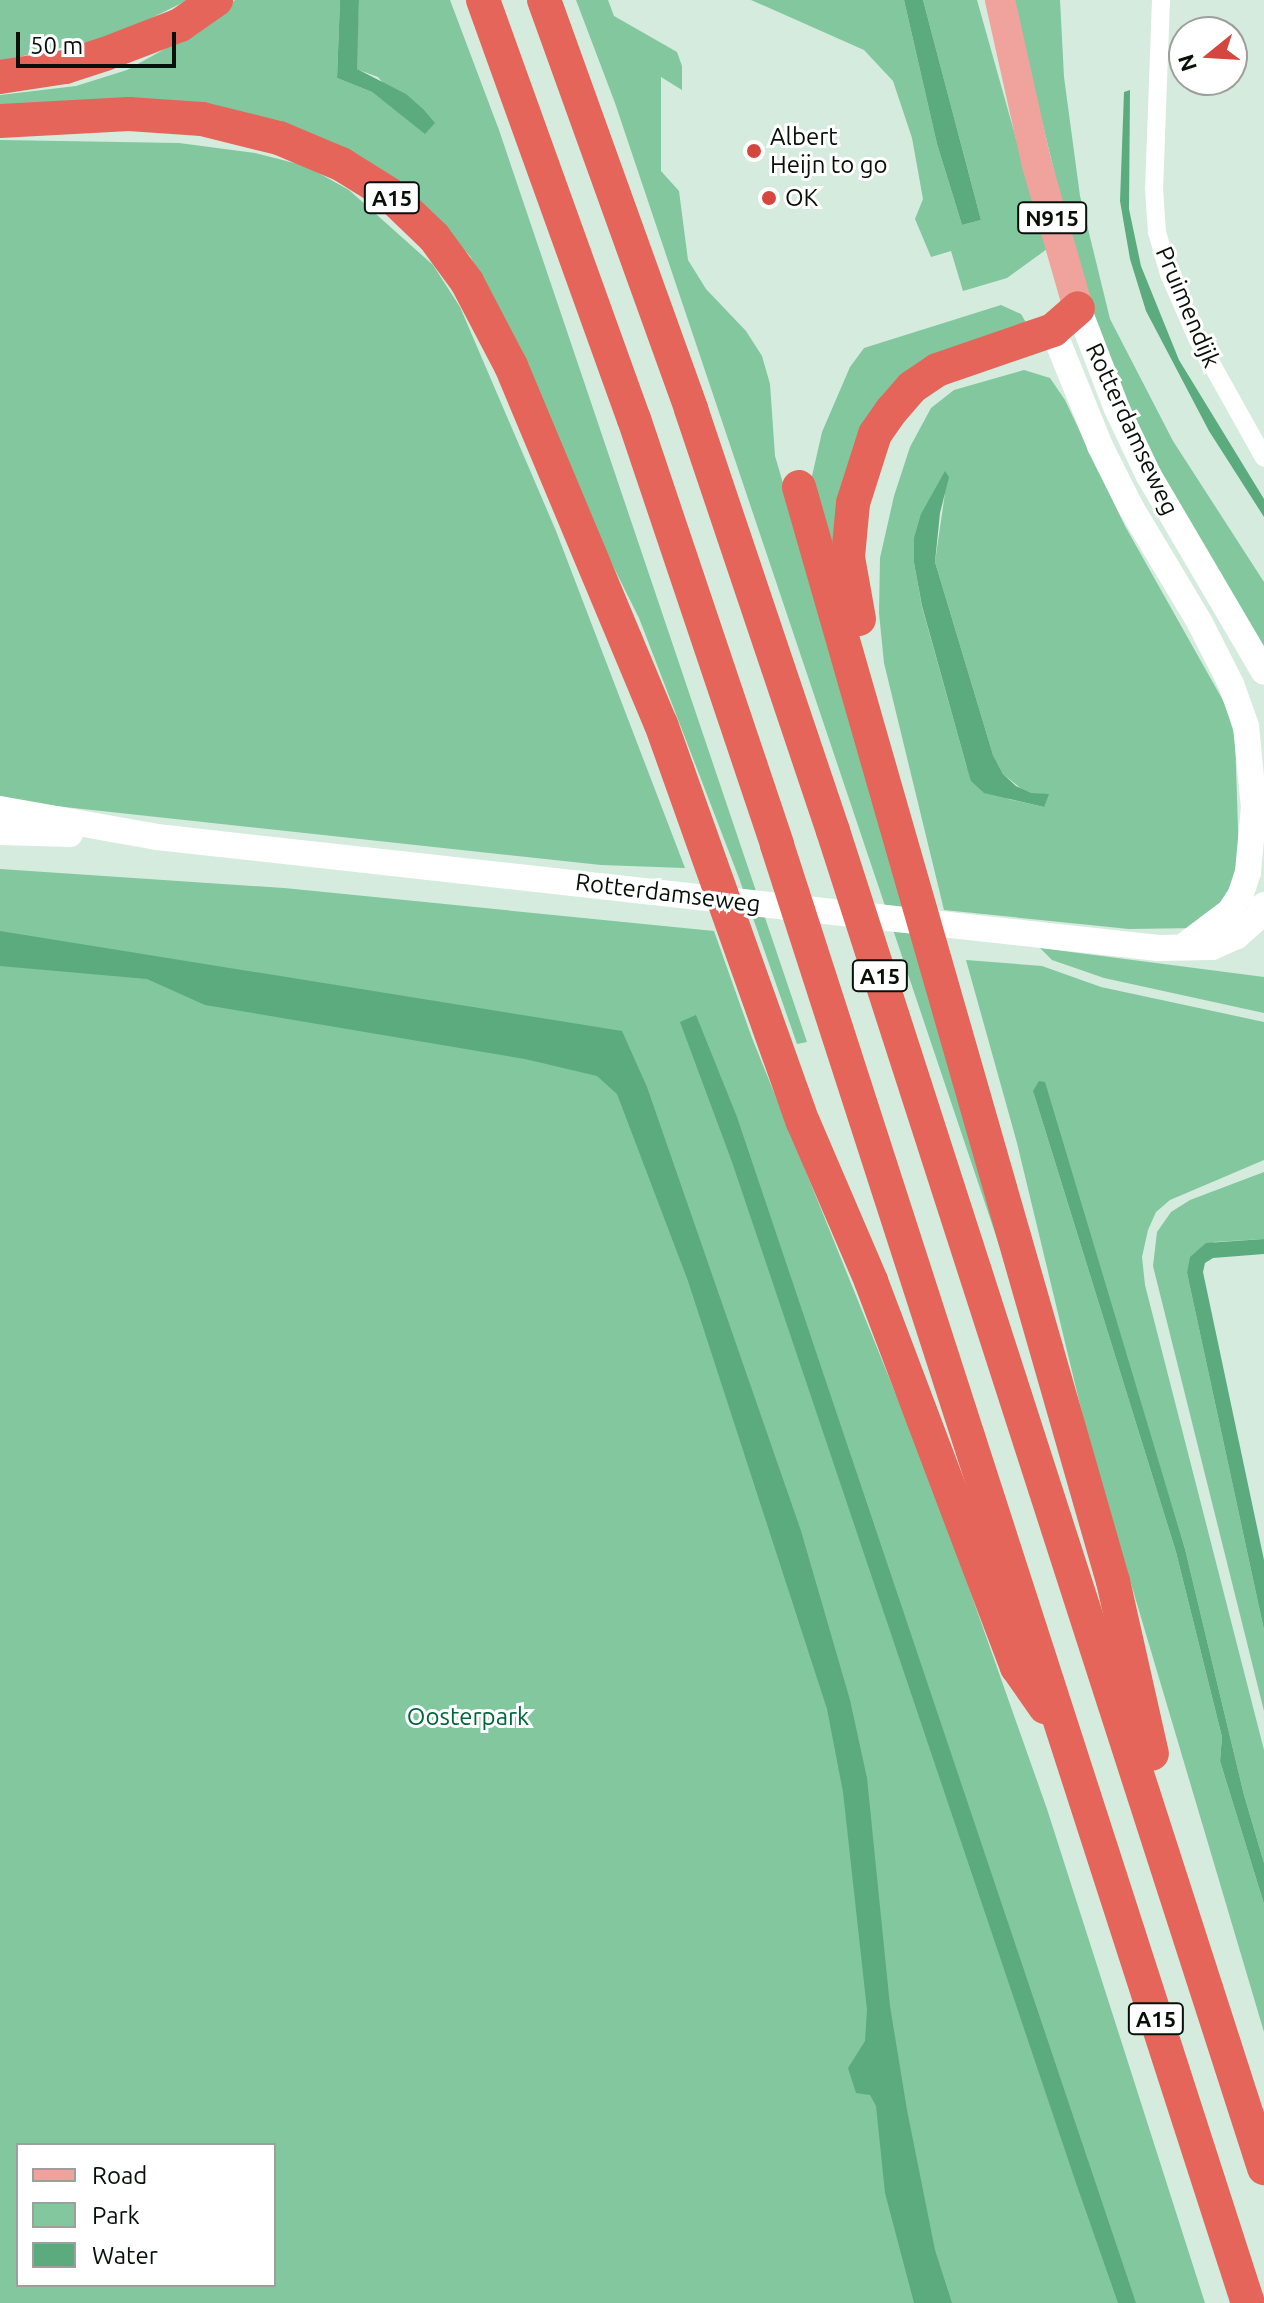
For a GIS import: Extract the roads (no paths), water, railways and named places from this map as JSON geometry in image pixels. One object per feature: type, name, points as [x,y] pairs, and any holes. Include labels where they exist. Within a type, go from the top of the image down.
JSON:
[{"type":"highway","points":[[0,77],[65,67],[105,54],[180,25],[216,0]]},
{"type":"highway","name":"A15","points":[[483,0],[634,419],[748,757],[1248,2303]]},
{"type":"highway","name":"A15","points":[[544,0],[691,409],[828,816],[1264,2168]]},
{"type":"highway","name":"A15","points":[[0,121],[129,114],[188,118],[279,138],[341,164],[389,194],[434,237],[467,282],[511,366],[661,724],[767,1028],[871,1281],[1017,1667],[1065,1735]]},
{"type":"highway","name":"A15","points":[[909,870],[899,778],[850,582],[849,528],[862,469],[875,434],[912,387],[937,370],[1065,319]]},
{"type":"highway","name":"A15","points":[[799,487],[1113,1581],[1197,1959]]},
{"type":"main road","name":"N915","points":[[1000,0],[1037,165],[1065,319]]},
{"type":"main road","name":"Rotterdamseweg","points":[[1065,319],[1117,409],[1149,476],[1264,672]]},
{"type":"main road","name":"Rotterdamseweg","points":[[1065,319],[1100,446],[1130,506],[1200,623],[1231,684],[1246,726],[1254,807],[1248,872],[1241,894],[1230,911],[1216,925],[1180,949]]},
{"type":"main road","name":"Rotterdamseweg","points":[[0,809],[157,837],[1180,949],[1212,947],[1237,936],[1256,919],[1264,905]]},
{"type":"main road","name":"Rotterdamseweg","points":[[0,832],[157,837]]},
{"type":"street","name":"Pruimendijk","points":[[1161,0],[1154,188],[1157,232],[1169,274],[1197,338],[1264,458]]},
{"type":"water","points":[[340,0],[359,0],[357,69],[406,94],[424,110],[435,123],[425,134],[372,92],[337,78]]},
{"type":"water","points":[[904,0],[923,0],[981,220],[962,225],[937,144]]},
{"type":"water","points":[[1130,90],[1129,209],[1141,266],[1179,360],[1264,499],[1264,517],[1209,431],[1146,311],[1130,259],[1120,201],[1124,92]]},
{"type":"water","points":[[945,471],[949,477],[940,513],[935,562],[993,755],[1003,774],[1016,786],[1031,793],[1049,794],[1044,807],[984,793],[971,781],[967,768],[922,606],[914,563],[914,538],[921,514]]},
{"type":"water","points":[[0,931],[622,1031],[647,1087],[801,1531],[850,1700],[867,1778],[890,2006],[907,2110],[935,2250],[952,2303],[914,2303],[885,2193],[876,2106],[870,2095],[856,2093],[848,2068],[865,2041],[867,2010],[843,1792],[827,1709],[688,1281],[617,1094],[597,1076],[525,1059],[205,1005],[147,979],[0,966]]},
{"type":"water","points":[[696,1015],[737,1117],[1136,2303],[1118,2303],[1076,2183],[732,1162],[680,1022]]},
{"type":"water","points":[[1039,1081],[1045,1082],[1185,1549],[1244,1795],[1264,1863],[1264,1904],[1220,1761],[1222,1737],[1176,1552],[1033,1091]]},
{"type":"water","points":[[1264,1239],[1264,1254],[1213,1258],[1205,1263],[1203,1272],[1264,1560],[1264,1630],[1187,1273],[1190,1257],[1206,1243]]},
{"type":"place","name":"Albert Heijn to go","points":[[754,151]]},
{"type":"place","name":"OK","points":[[769,198]]},
{"type":"park label","name":"Oosterpark","points":[[468,1717]]}]
